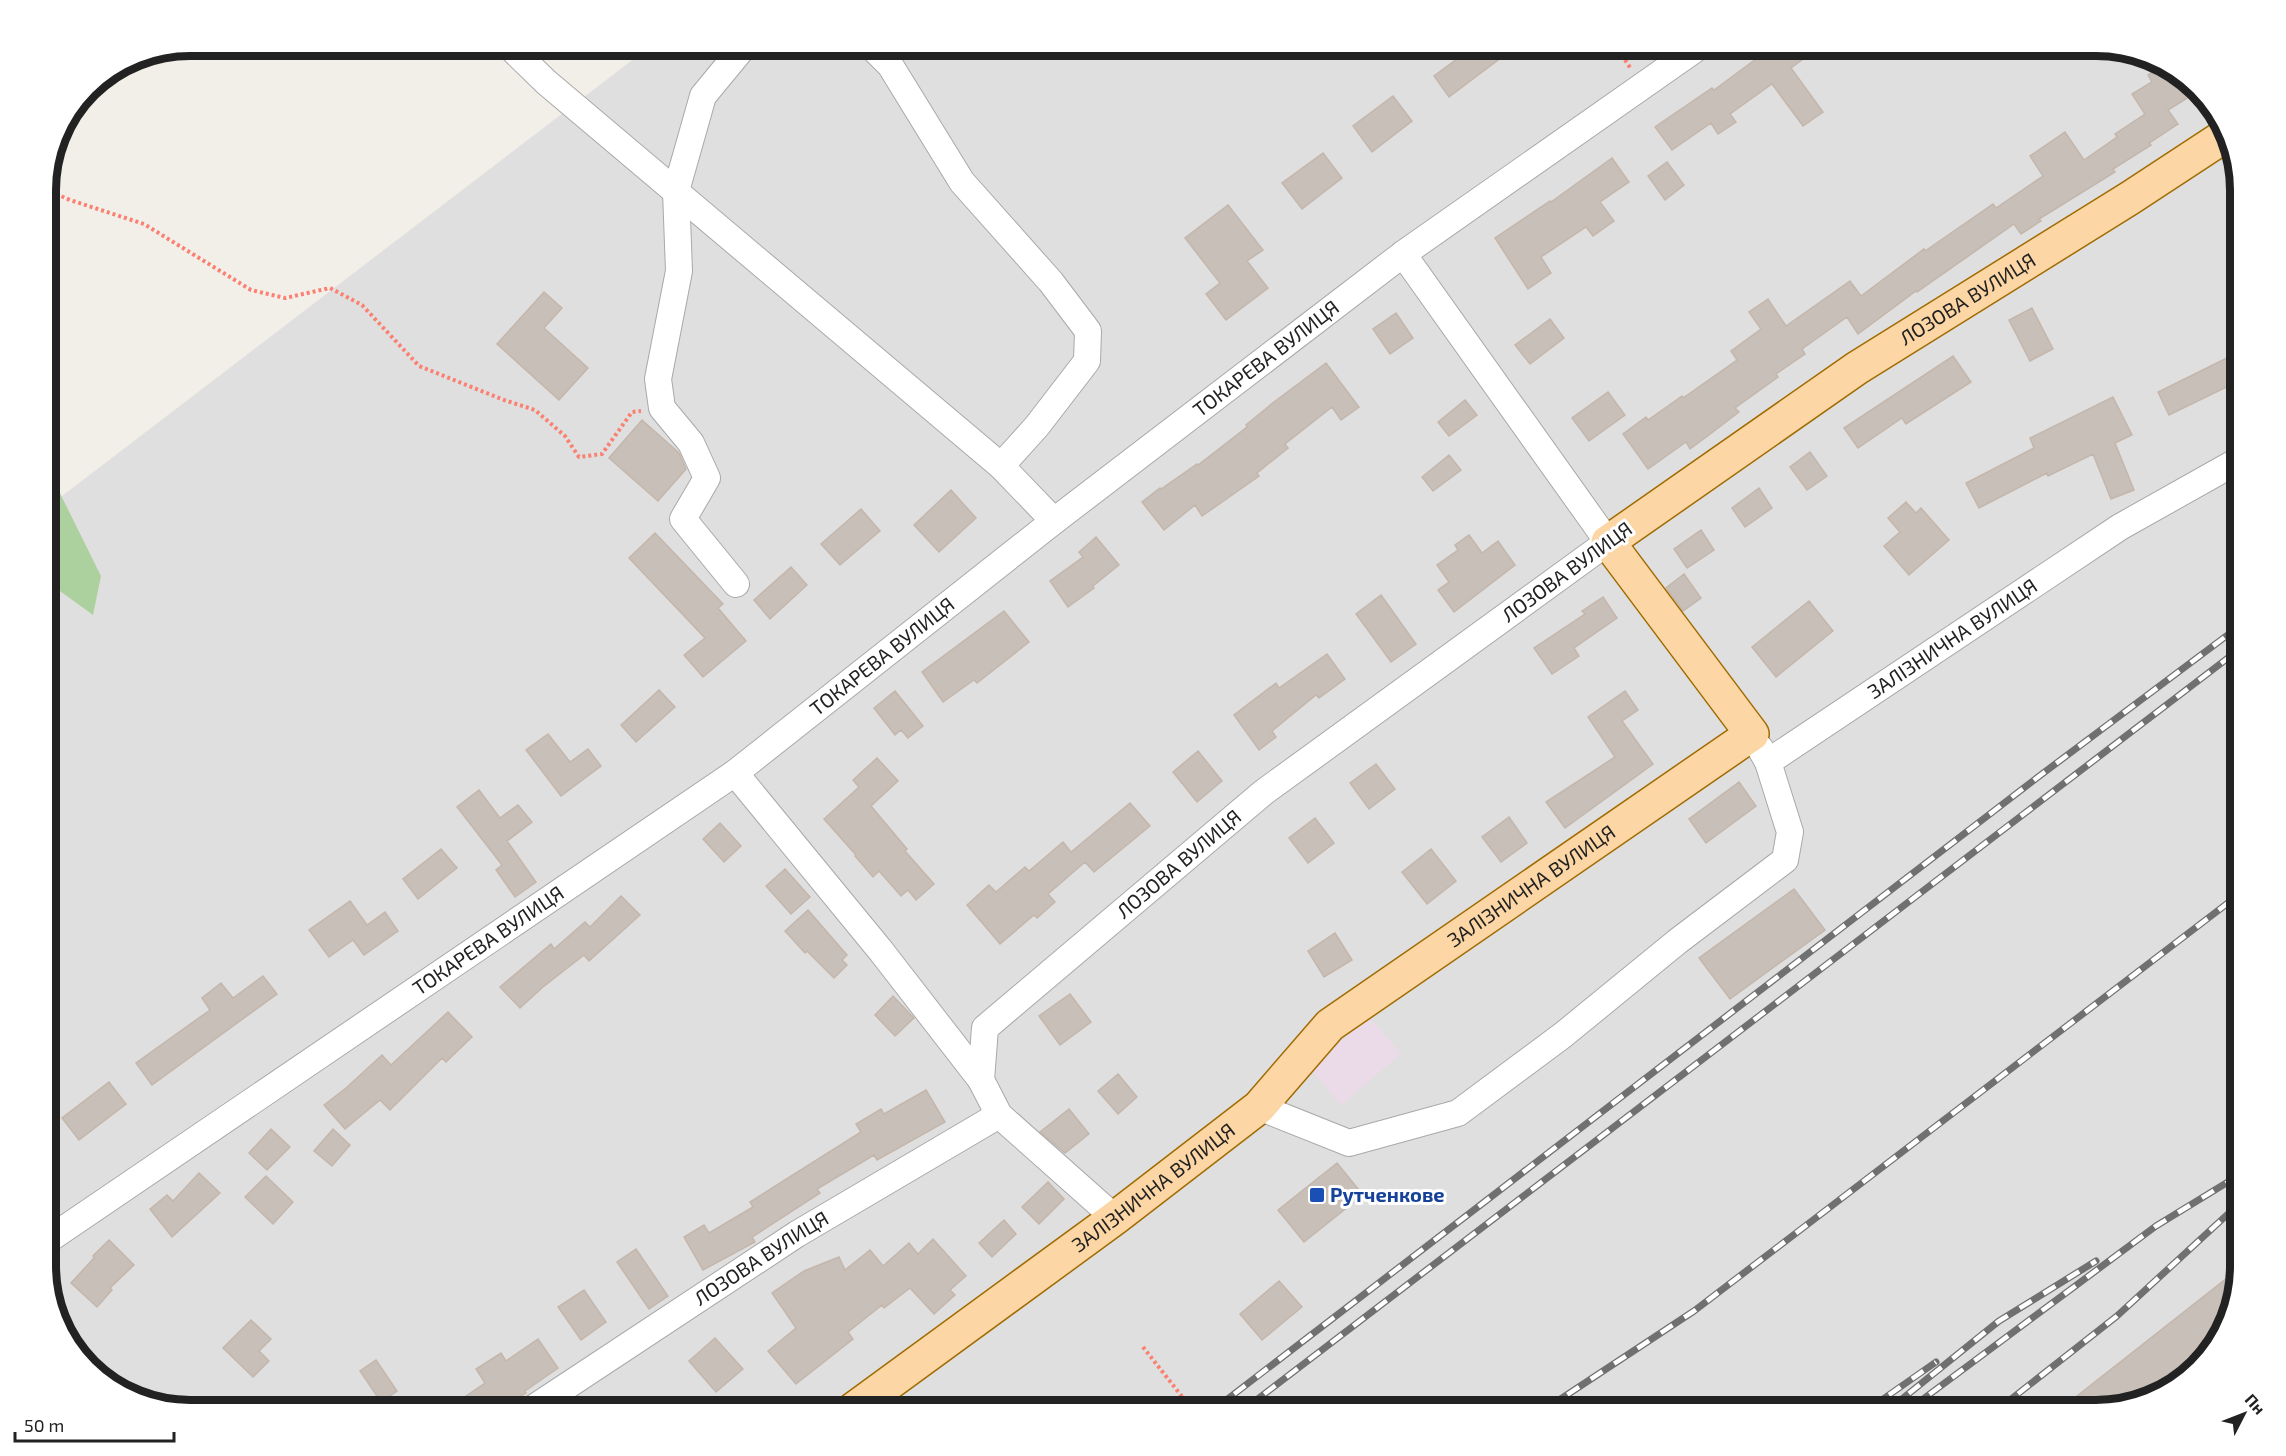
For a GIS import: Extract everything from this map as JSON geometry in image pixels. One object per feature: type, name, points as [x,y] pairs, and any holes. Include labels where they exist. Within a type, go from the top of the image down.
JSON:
[{"type":"main road","name":"ЛОЗОВА ВУЛИЦЯ","points":[[1608,542],[1857,368],[2130,198],[2220,139]]},
{"type":"main road","points":[[1608,542],[1760,748]]},
{"type":"main road","name":"ЗАЛІЗНИЧНА ВУЛИЦЯ","points":[[866,1400],[1115,1218],[1259,1107],[1330,1025],[1760,748]]},
{"type":"street","points":[[519,56],[546,82],[1001,466],[1054,521]]},
{"type":"street","points":[[736,56],[703,96],[676,191],[679,271],[658,379],[662,408],[691,442],[706,478],[682,519],[736,584]]},
{"type":"street","points":[[881,56],[890,65],[962,182],[1051,282],[1088,331],[1087,362],[1037,426],[1001,466]]},
{"type":"street","name":"ТОКАРЕВА ВУЛИЦЯ","points":[[56,1235],[735,773],[1054,521],[1403,254],[1685,56]]},
{"type":"street","points":[[1403,254],[1608,542]]},
{"type":"street","name":"ЗАЛІЗНИЧНА ВУЛИЦЯ","points":[[1760,748],[2120,527],[2230,465]]},
{"type":"street","name":"ЛОЗОВА ВУЛИЦЯ","points":[[981,1080],[985,1028],[1264,792],[1608,542]]},
{"type":"street","points":[[1259,1107],[1349,1143],[1458,1113],[1563,1035],[1678,941],[1785,860],[1790,832],[1760,748]]},
{"type":"street","points":[[735,773],[881,951],[981,1080],[999,1115],[1115,1218]]},
{"type":"street","name":"ЛОЗОВА ВУЛИЦЯ","points":[[546,1400],[797,1234],[999,1115]]},
{"type":"path","points":[[56,194],[144,224],[250,290],[285,298],[330,288],[362,305],[419,366],[535,410],[565,436],[579,457],[602,454],[632,412],[662,408]]},
{"type":"path","points":[[1143,1347],[1183,1400]]},
{"type":"shaded area","name":"Рутченкове","points":[[638,56],[2096,56],[2131,60],[2155,69],[2185,89],[2208,115],[2223,147],[2230,181],[2230,1275],[2228,1292],[2217,1325],[2197,1355],[2171,1378],[2131,1396],[2096,1400],[190,1400],[155,1396],[131,1387],[101,1367],[83,1348],[60,1301],[56,1275],[56,501]]},
{"type":"shaded area","points":[[1369,1017],[1401,1054],[1341,1105],[1310,1068]]},
{"type":"green space","points":[[56,485],[101,576],[93,615],[56,588]]},
{"type":"building","points":[[1461,56],[1502,57],[1449,97],[1434,76]]},
{"type":"building","points":[[1760,56],[1801,56],[1803,59],[1791,68],[1823,112],[1803,126],[1772,84],[1730,114],[1736,122],[1718,134],[1711,123],[1672,150],[1655,127],[1712,88],[1714,90]]},
{"type":"building","points":[[2156,70],[2171,78],[2191,95],[2168,110],[2178,124],[2149,143],[2151,145],[2113,169],[2115,172],[2039,219],[2041,221],[2021,234],[2014,224],[1858,334],[1847,317],[1802,349],[1805,354],[1776,374],[1778,377],[1735,408],[1739,412],[1709,435],[1690,449],[1686,442],[1648,469],[1623,434],[1646,417],[1648,420],[1682,396],[1683,398],[1737,360],[1731,351],[1761,329],[1749,312],[1768,299],[1786,326],[1850,281],[1861,296],[1924,249],[1925,251],[1993,204],[1996,208],[2043,176],[2030,156],[2065,132],[2084,160],[2117,137],[2115,134],[2145,114],[2132,94],[2152,82],[2148,75]]},
{"type":"building","points":[[1393,96],[1412,121],[1372,152],[1353,126]]},
{"type":"building","points":[[1323,153],[1342,178],[1302,209],[1282,183]]},
{"type":"building","points":[[1612,158],[1629,182],[1600,202],[1614,221],[1593,236],[1586,227],[1541,257],[1551,273],[1528,289],[1495,238],[1551,202]]},
{"type":"building","points":[[1667,162],[1684,185],[1665,200],[1648,176]]},
{"type":"building","points":[[1228,205],[1263,250],[1247,261],[1268,288],[1226,320],[1206,294],[1220,283],[1185,238]]},
{"type":"building","points":[[544,292],[562,308],[544,328],[588,368],[559,400],[497,344]]},
{"type":"building","points":[[2032,308],[2053,349],[2030,361],[2009,320]]},
{"type":"building","points":[[1396,313],[1413,338],[1390,354],[1373,329]]},
{"type":"building","points":[[1550,319],[1564,338],[1530,364],[1515,345]]},
{"type":"building","points":[[1953,356],[1971,382],[1906,424],[1902,418],[1858,448],[1844,428]]},
{"type":"building","points":[[2230,356],[2230,385],[2169,415],[2158,392]]},
{"type":"building","points":[[1326,363],[1359,407],[1341,420],[1332,407],[1285,444],[1288,448],[1257,473],[1259,476],[1202,516],[1195,505],[1164,530],[1142,502],[1198,465],[1247,427],[1246,425],[1274,402]]},
{"type":"building","points":[[1608,392],[1625,415],[1589,441],[1572,418]]},
{"type":"building","points":[[2113,397],[2132,435],[2115,443],[2134,490],[2111,499],[2093,454],[2048,476],[2047,473],[1979,508],[1966,483],[2034,448],[2030,438]]},
{"type":"building","points":[[1465,400],[1477,415],[1449,436],[1438,422]]},
{"type":"building","points":[[642,420],[679,453],[686,469],[658,501],[609,458]]},
{"type":"building","points":[[1810,452],[1827,476],[1807,490],[1790,467]]},
{"type":"building","points":[[1449,455],[1461,470],[1433,491],[1422,477]]},
{"type":"building","points":[[1759,488],[1772,508],[1745,527],[1732,508]]},
{"type":"building","points":[[951,490],[976,518],[939,552],[914,525]]},
{"type":"building","points":[[1906,502],[1916,513],[1921,508],[1949,540],[1909,575],[1884,546],[1900,532],[1888,518]]},
{"type":"building","points":[[861,509],[880,531],[840,565],[821,544]]},
{"type":"building","points":[[1701,530],[1714,550],[1687,568],[1674,549]]},
{"type":"building","points":[[655,533],[723,604],[718,608],[746,641],[703,677],[684,655],[705,638],[629,558]]},
{"type":"building","points":[[1469,535],[1482,553],[1498,541],[1515,565],[1454,612],[1438,590],[1449,582],[1437,565],[1458,550],[1455,545]]},
{"type":"building","points":[[1096,537],[1119,565],[1093,586],[1094,588],[1068,607],[1050,581],[1083,557],[1079,552]]},
{"type":"building","points":[[791,567],[807,585],[770,619],[754,600]]},
{"type":"building","points":[[1684,574],[1701,598],[1683,611],[1666,588]]},
{"type":"building","points":[[1381,595],[1416,644],[1391,662],[1356,614]]},
{"type":"building","points":[[1603,597],[1617,618],[1574,648],[1579,656],[1552,674],[1534,648],[1585,614],[1582,611]]},
{"type":"building","points":[[1809,601],[1833,631],[1776,677],[1752,647]]},
{"type":"building","points":[[1004,611],[1029,642],[977,683],[974,680],[943,702],[922,672]]},
{"type":"building","points":[[1327,654],[1345,679],[1319,698],[1316,695],[1272,731],[1276,737],[1259,750],[1234,715],[1276,683],[1279,688]]},
{"type":"building","points":[[659,690],[675,707],[636,742],[621,725]]},
{"type":"building","points":[[895,691],[923,726],[908,738],[901,730],[895,735],[874,708]]},
{"type":"building","points":[[1625,691],[1638,710],[1622,721],[1653,764],[1565,828],[1546,802],[1615,757],[1588,717]]},
{"type":"building","points":[[548,734],[570,762],[588,749],[601,766],[561,796],[526,750]]},
{"type":"building","points":[[1198,751],[1222,781],[1197,802],[1173,772]]},
{"type":"building","points":[[877,758],[898,781],[871,806],[907,849],[905,851],[934,884],[916,900],[908,890],[901,896],[879,871],[873,877],[824,819],[859,787],[853,780]]},
{"type":"building","points":[[1376,764],[1395,789],[1369,809],[1350,783]]},
{"type":"building","points":[[1739,782],[1756,806],[1706,843],[1689,819]]},
{"type":"building","points":[[479,790],[500,818],[518,805],[532,822],[507,841],[536,882],[515,897],[496,870],[502,865],[457,807]]},
{"type":"building","points":[[1130,803],[1150,826],[1094,872],[1085,862],[1048,894],[1055,902],[1037,918],[1034,915],[1000,944],[967,905],[989,885],[996,892],[1025,867],[1029,871],[1063,842],[1071,852]]},
{"type":"building","points":[[1509,817],[1527,843],[1501,862],[1482,837]]},
{"type":"building","points":[[1315,818],[1334,843],[1308,863],[1289,838]]},
{"type":"building","points":[[720,823],[741,846],[724,862],[703,839]]},
{"type":"building","points":[[441,849],[457,868],[418,899],[403,879]]},
{"type":"building","points":[[1431,849],[1456,881],[1427,904],[1402,872]]},
{"type":"building","points":[[785,869],[810,897],[791,914],[766,886]]},
{"type":"building","points":[[1794,889],[1825,930],[1730,999],[1699,958]]},
{"type":"building","points":[[621,896],[640,915],[589,961],[584,955],[520,1008],[500,987],[551,944],[554,949],[585,922],[590,927]]},
{"type":"building","points":[[350,901],[367,925],[385,912],[398,931],[364,955],[353,940],[329,957],[309,930]]},
{"type":"building","points":[[808,910],[847,955],[842,960],[847,965],[834,978],[807,951],[805,953],[785,931]]},
{"type":"building","points":[[1335,933],[1352,960],[1324,977],[1308,951]]},
{"type":"building","points":[[263,976],[277,994],[152,1085],[136,1063],[210,1010],[202,998],[221,983],[233,998]]},
{"type":"building","points":[[1070,994],[1091,1022],[1060,1045],[1039,1016]]},
{"type":"building","points":[[893,996],[914,1018],[895,1036],[875,1015]]},
{"type":"building","points":[[448,1012],[472,1037],[446,1062],[442,1058],[390,1110],[380,1100],[345,1129],[324,1105],[382,1055],[391,1065]]},
{"type":"building","points":[[1118,1074],[1137,1097],[1118,1114],[1098,1091]]},
{"type":"building","points":[[109,1082],[126,1104],[79,1140],[62,1118]]},
{"type":"building","points":[[926,1090],[945,1122],[877,1160],[874,1155],[817,1189],[820,1193],[752,1237],[755,1242],[703,1270],[684,1237],[704,1225],[709,1233],[753,1207],[750,1202],[861,1132],[856,1124],[881,1109],[884,1114]]},
{"type":"building","points":[[1069,1109],[1089,1134],[1065,1153],[1040,1132]]},
{"type":"building","points":[[271,1129],[290,1147],[267,1170],[249,1153]]},
{"type":"building","points":[[333,1129],[350,1145],[332,1166],[314,1151]]},
{"type":"building","points":[[1337,1163],[1363,1195],[1304,1242],[1278,1210]]},
{"type":"building","points":[[199,1173],[220,1193],[172,1237],[150,1209],[167,1195],[173,1201]]},
{"type":"building","points":[[266,1176],[293,1202],[273,1224],[245,1197]]},
{"type":"building","points":[[1048,1182],[1064,1199],[1039,1224],[1022,1207]]},
{"type":"building","points":[[1004,1220],[1016,1234],[992,1257],[979,1243]]},
{"type":"building","points":[[933,1239],[966,1276],[950,1290],[955,1295],[934,1314],[910,1288],[884,1308],[882,1305],[848,1332],[853,1339],[796,1384],[768,1351],[796,1328],[772,1293],[804,1271],[839,1257],[845,1270],[870,1250],[883,1266],[909,1243],[918,1254]]},
{"type":"building","points":[[109,1240],[134,1265],[110,1288],[112,1290],[97,1307],[71,1283]]},
{"type":"building","points":[[636,1249],[668,1296],[649,1309],[617,1262]]},
{"type":"building","points":[[2230,1276],[2228,1292],[2217,1325],[2208,1341],[2185,1367],[2155,1387],[2131,1396],[2114,1399],[2072,1400]]},
{"type":"building","points":[[1279,1281],[1302,1307],[1262,1340],[1240,1314]]},
{"type":"building","points":[[584,1290],[606,1322],[581,1340],[558,1307]]},
{"type":"building","points":[[251,1320],[271,1339],[259,1351],[269,1361],[253,1377],[223,1348]]},
{"type":"building","points":[[715,1338],[743,1369],[716,1392],[689,1361]]},
{"type":"building","points":[[538,1339],[558,1368],[515,1400],[460,1400],[485,1383],[476,1369],[501,1353],[506,1361]]},
{"type":"building","points":[[376,1360],[397,1391],[384,1400],[380,1400],[360,1371]]},
{"type":"railway","points":[[1226,1400],[2042,774],[2230,633]]},
{"type":"railway","points":[[1256,1400],[2230,656]]},
{"type":"railway","points":[[1559,1400],[1694,1311],[2230,901]]},
{"type":"railway","points":[[1922,1400],[2156,1226],[2230,1181]]},
{"type":"railway","points":[[2010,1400],[2117,1316],[2230,1212]]},
{"type":"railway","points":[[1901,1400],[1999,1321],[2096,1261]]},
{"type":"railway","points":[[1882,1400],[1936,1362]]},
{"type":"place","name":"Рутченкове","points":[[1317,1195]]}]
